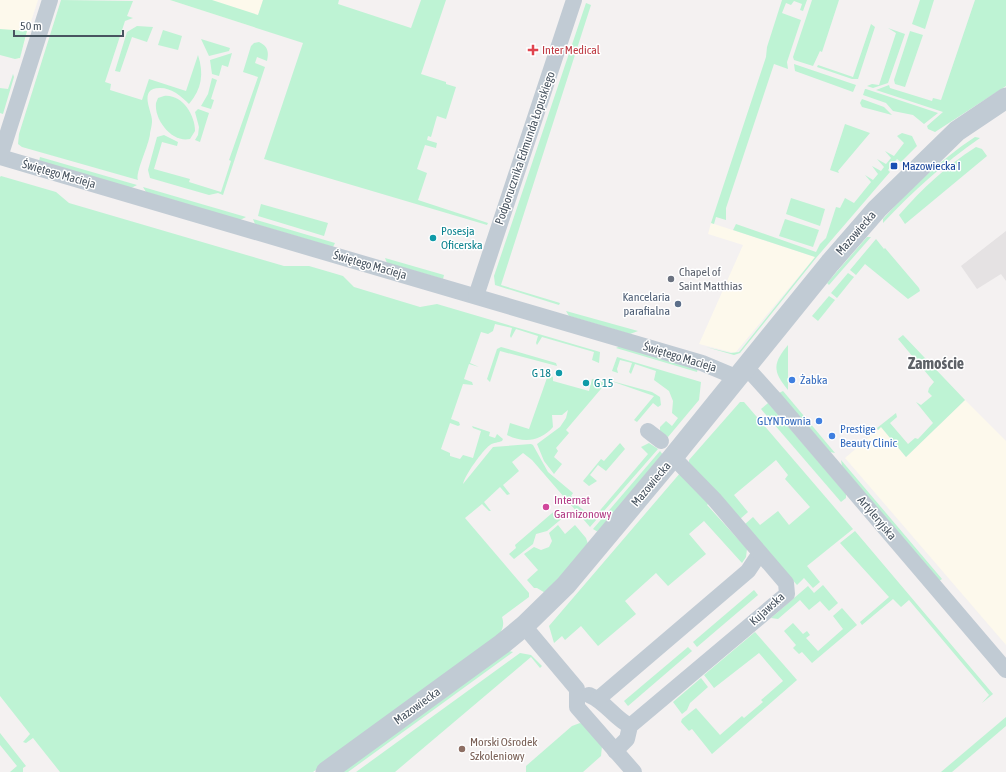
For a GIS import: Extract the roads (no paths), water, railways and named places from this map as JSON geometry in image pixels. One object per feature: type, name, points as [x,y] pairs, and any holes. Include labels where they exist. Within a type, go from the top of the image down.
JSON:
[{"type":"street","points":[[0,157],[50,0]]},
{"type":"street","name":"Podporucznika Edmunda Łopuskiego","points":[[476,296],[574,0]]},
{"type":"street","name":"Mazowiecka","points":[[326,772],[524,626],[566,585],[667,449],[742,373],[857,232],[903,182],[957,131],[1006,98]]},
{"type":"street","name":"Mazowiecka","points":[[935,153],[1006,112]]},
{"type":"street","name":"Świętego Macieja","points":[[0,157],[742,373]]},
{"type":"street","name":"Artyleryjska","points":[[742,373],[789,416],[1006,670]]},
{"type":"street","name":"Kujawska","points":[[615,751],[627,739],[630,726],[787,594],[786,583],[714,498],[648,431]]},
{"type":"street","points":[[598,699],[748,571],[760,553]]},
{"type":"street","points":[[524,626],[577,689],[598,699],[618,720],[630,726]]},
{"type":"street","points":[[577,689],[577,707],[634,772]]},
{"type":"place","name":"Inter Medical","points":[[533,50]]},
{"type":"place","name":"Mazowiecka I","points":[[894,166]]},
{"type":"place","name":"Posesja Oficerska","points":[[433,238]]},
{"type":"place","name":"Chapel of Saint Matthias","points":[[671,279]]},
{"type":"place","name":"Kancelaria parafialna","points":[[678,304]]},
{"type":"place","name":"G 18","points":[[559,373]]},
{"type":"place","name":"Żabka","points":[[792,380]]},
{"type":"place","name":"G 15","points":[[586,383]]},
{"type":"place","name":"GLYNTownia","points":[[819,421]]},
{"type":"place","name":"Prestige Beauty Clinic","points":[[832,436]]},
{"type":"place","name":"Internat Garnizonowy","points":[[546,507]]},
{"type":"place","name":"Morski Ośrodek Szkoleniowy","points":[[462,749]]},
{"type":"district","name":"Zamoście","points":[[936,363]]}]
